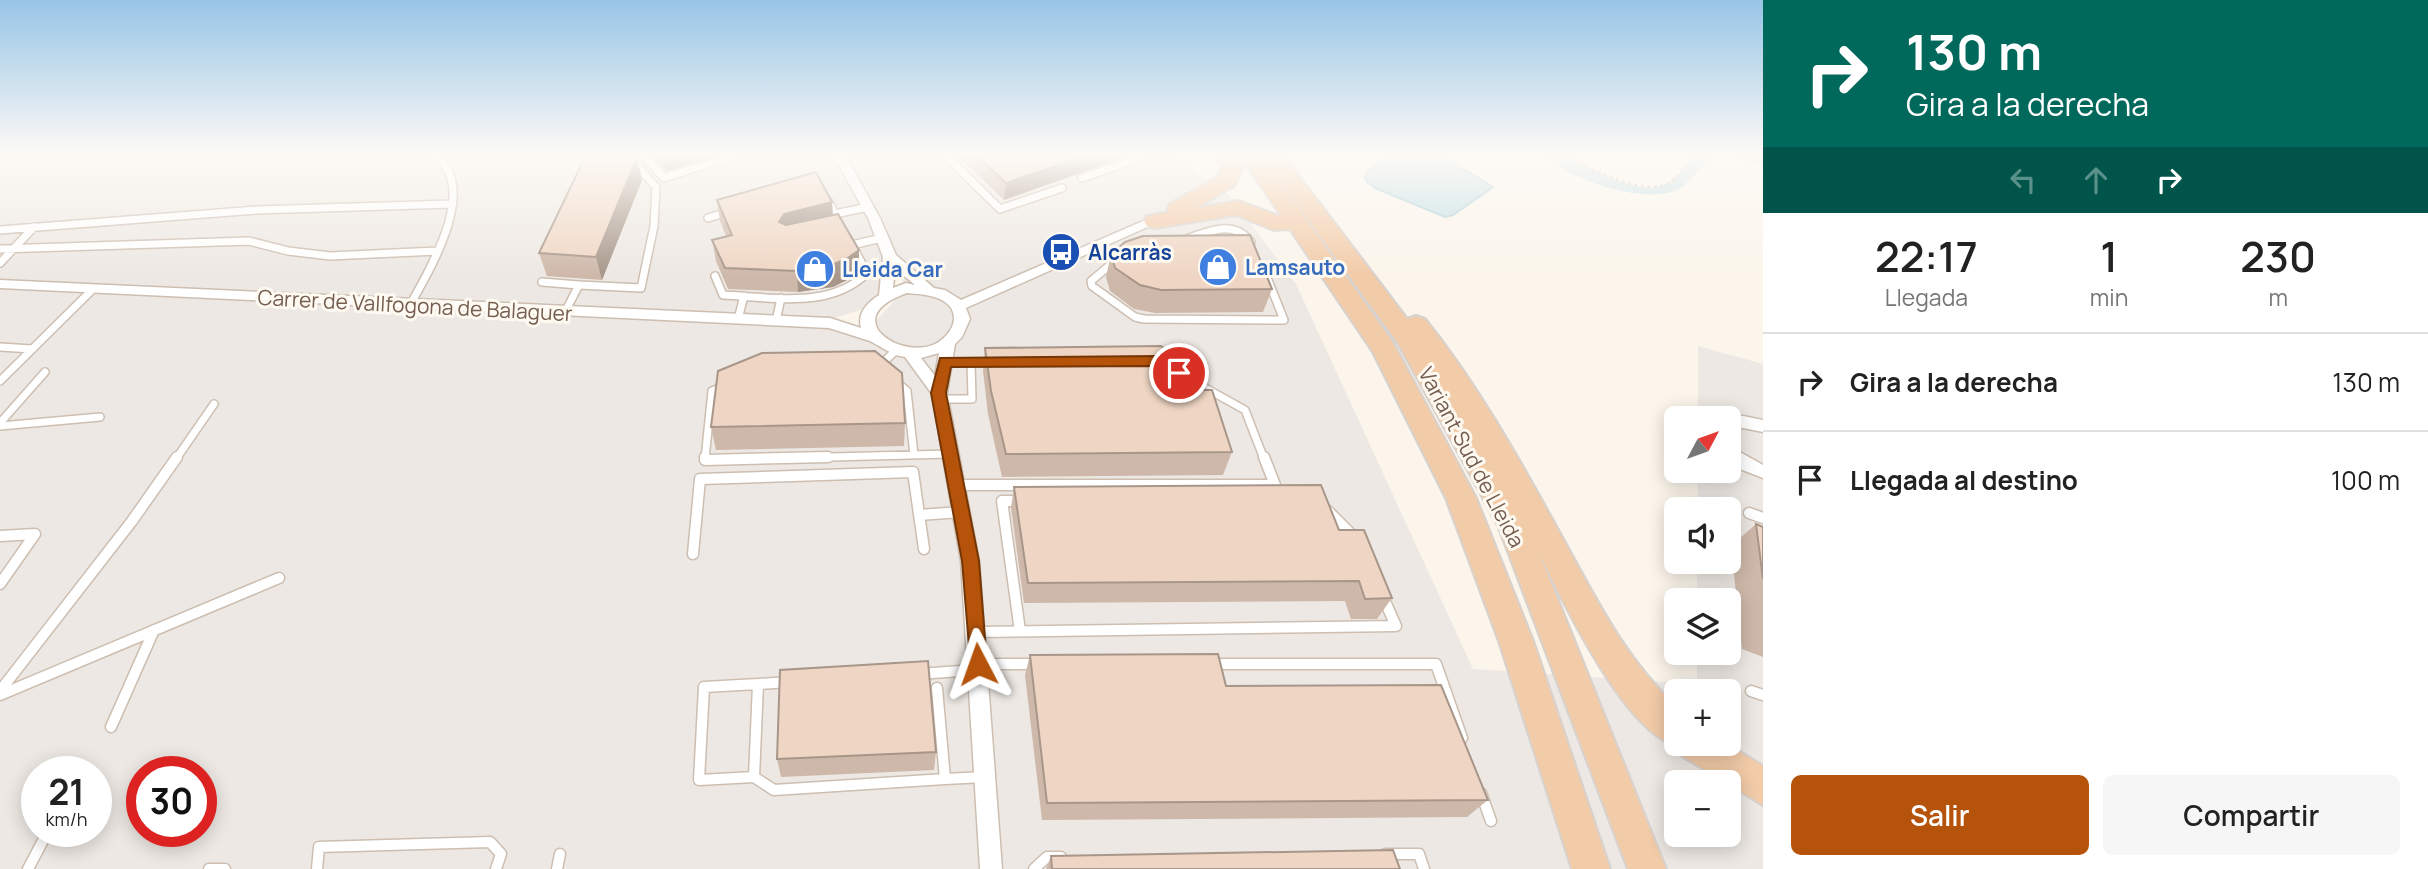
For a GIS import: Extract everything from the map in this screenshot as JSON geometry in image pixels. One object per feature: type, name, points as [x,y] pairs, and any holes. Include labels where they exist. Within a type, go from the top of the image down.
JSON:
[{"type":"highway","points":[[1155,221],[1200,196]]},
{"type":"highway","points":[[1261,196],[1375,355],[1461,498]]},
{"type":"highway","name":"Variant Sud de Lleida","points":[[1279,196],[1384,349],[1461,498],[1516,641],[1591,869]]},
{"type":"highway","name":"Variant Sud de Lleida","points":[[1302,196],[1408,339],[1512,523],[1647,869]]},
{"type":"highway","points":[[1315,196],[1408,339]]},
{"type":"highway","points":[[1155,221],[1238,208],[1282,225]]},
{"type":"highway","points":[[1332,222],[1437,349],[1504,461],[1607,654],[1640,694],[1664,717]]},
{"type":"highway","points":[[1714,756],[1763,788]]},
{"type":"street","points":[[830,323],[874,337],[903,351],[930,352],[948,345],[960,333],[964,320],[959,306],[946,295],[927,288],[890,257],[862,196]]},
{"type":"street","points":[[959,306],[1126,239],[1155,221]]},
{"type":"street","points":[[885,294],[890,257]]},
{"type":"street","name":"Carrer de Vallfogona de Balaguer","points":[[0,284],[565,313],[830,323]]},
{"type":"street","points":[[874,337],[867,321],[868,313],[876,300],[885,294],[906,288],[927,288]]},
{"type":"street","points":[[830,323],[868,313]]},
{"type":"street","points":[[948,345],[939,396],[970,561],[991,869]]},
{"type":"street","points":[[903,351],[939,396]]},
{"type":"street","points":[[1741,422],[1763,426]]},
{"type":"street","points":[[1741,461],[1763,472]]},
{"type":"lane","points":[[410,305],[437,251],[450,216],[452,196]]},
{"type":"lane","points":[[542,282],[640,288],[654,226],[656,196]]},
{"type":"lane","points":[[825,196],[835,214],[868,207]]},
{"type":"lane","points":[[986,196],[1000,209],[1040,196]]},
{"type":"lane","points":[[0,230],[257,210],[451,204]]},
{"type":"lane","points":[[708,218],[733,211]]},
{"type":"lane","points":[[1177,241],[1235,226],[1245,231],[1252,245],[1239,245]]},
{"type":"lane","points":[[0,263],[34,227]]},
{"type":"lane","points":[[715,276],[723,295],[812,299],[856,286],[867,273],[847,237]]},
{"type":"lane","points":[[852,246],[882,238]]},
{"type":"lane","points":[[0,249],[249,241],[288,251],[330,256],[437,251]]},
{"type":"lane","points":[[1128,255],[1116,260],[1091,281],[1092,286],[1124,310],[1144,319],[1284,320],[1263,267]]},
{"type":"lane","points":[[565,313],[579,285]]},
{"type":"lane","points":[[0,382],[93,289]]},
{"type":"lane","points":[[738,319],[744,296]]},
{"type":"lane","points":[[776,321],[781,298]]},
{"type":"lane","points":[[0,347],[32,349]]},
{"type":"lane","points":[[866,368],[879,368],[903,351]]},
{"type":"lane","points":[[945,362],[998,362]]},
{"type":"lane","points":[[939,396],[972,399],[971,362]]},
{"type":"lane","points":[[956,485],[1275,485],[1245,410],[1168,367]]},
{"type":"lane","points":[[879,368],[907,391],[914,455]]},
{"type":"lane","points":[[0,424],[45,372]]},
{"type":"lane","points":[[733,383],[712,391],[705,460],[950,454]]},
{"type":"lane","points":[[0,693],[132,521],[214,404]]},
{"type":"lane","points":[[0,424],[100,417]]},
{"type":"lane","points":[[693,554],[700,479],[914,472],[924,549]]},
{"type":"lane","points":[[1317,499],[1360,544]]},
{"type":"lane","points":[[1020,631],[1002,501],[1030,501]]},
{"type":"lane","points":[[919,515],[961,512]]},
{"type":"lane","points":[[1749,513],[1763,517]]},
{"type":"lane","points":[[0,536],[35,534],[0,583]]},
{"type":"lane","points":[[0,693],[279,578]]},
{"type":"lane","points":[[976,632],[1396,626],[1380,591]]},
{"type":"lane","points":[[111,727],[154,630]]},
{"type":"lane","points":[[909,674],[1047,664]]},
{"type":"lane","points":[[1200,664],[1436,664],[1468,756]]},
{"type":"lane","points":[[799,681],[704,687],[699,780],[754,777],[774,790],[986,777]]},
{"type":"lane","points":[[754,777],[758,684]]},
{"type":"lane","points":[[937,688],[945,779]]},
{"type":"lane","points":[[1751,691],[1763,695]]},
{"type":"lane","points":[[1478,782],[1491,821]]},
{"type":"lane","points":[[317,869],[320,847],[490,842],[500,854],[496,869]]},
{"type":"lane","points":[[28,869],[40,847]]},
{"type":"lane","points":[[557,869],[561,854]]},
{"type":"lane","points":[[1377,854],[1419,854],[1424,869]]},
{"type":"lane","points":[[1034,869],[1047,857],[1074,857]]},
{"type":"lane","points":[[209,869],[225,869]]},
{"type":"shaded area","points":[[0,196],[1229,196],[1296,284],[1473,669],[1664,682],[1664,756],[1741,756],[1741,679],[1697,679],[1697,665],[1741,665],[1741,588],[1697,588],[1697,574],[1741,574],[1741,497],[1698,497],[1698,483],[1741,483],[1741,406],[1698,406],[1698,346],[1763,364],[1763,869],[0,869]],"holes":[[[885,244],[906,288],[869,329],[549,311],[828,320],[870,307],[886,286]]]},
{"type":"water","points":[[1393,196],[1481,196],[1453,215],[1445,217]]},
{"type":"building","points":[[567,196],[621,196],[596,257],[539,253]]},
{"type":"building","points":[[733,196],[829,196],[832,202],[784,214],[779,222],[786,225],[838,214],[859,250],[832,265],[797,271],[725,268],[712,240],[732,235],[717,200]]},
{"type":"building","points":[[1250,235],[1272,289],[1161,290],[1140,285],[1115,268],[1111,254],[1125,242],[1143,236]]},
{"type":"building","points":[[1161,346],[1184,361],[1192,390],[1212,390],[1232,452],[1006,454],[991,391],[985,348]]},
{"type":"building","points":[[875,351],[902,373],[905,423],[711,427],[718,371],[762,353]]},
{"type":"building","points":[[1321,485],[1339,530],[1364,530],[1392,598],[1365,599],[1359,581],[1028,583],[1014,487]]},
{"type":"building","points":[[1756,524],[1763,527],[1763,579]]},
{"type":"building","points":[[1218,654],[1226,686],[1441,685],[1488,800],[1047,803],[1030,655]]},
{"type":"building","points":[[928,661],[936,752],[777,759],[780,670]]},
{"type":"building","points":[[1393,850],[1400,869],[1052,869],[1051,856]]},
{"type":"place","name":"Alcarràs","points":[[1061,252]]},
{"type":"place","name":"Lamsauto","points":[[1218,267]]},
{"type":"place","name":"Lleida Car","points":[[815,269]]},
{"type":"route","points":[[978,664],[970,561],[939,393],[945,362],[1157,361],[1179,373]]}]
